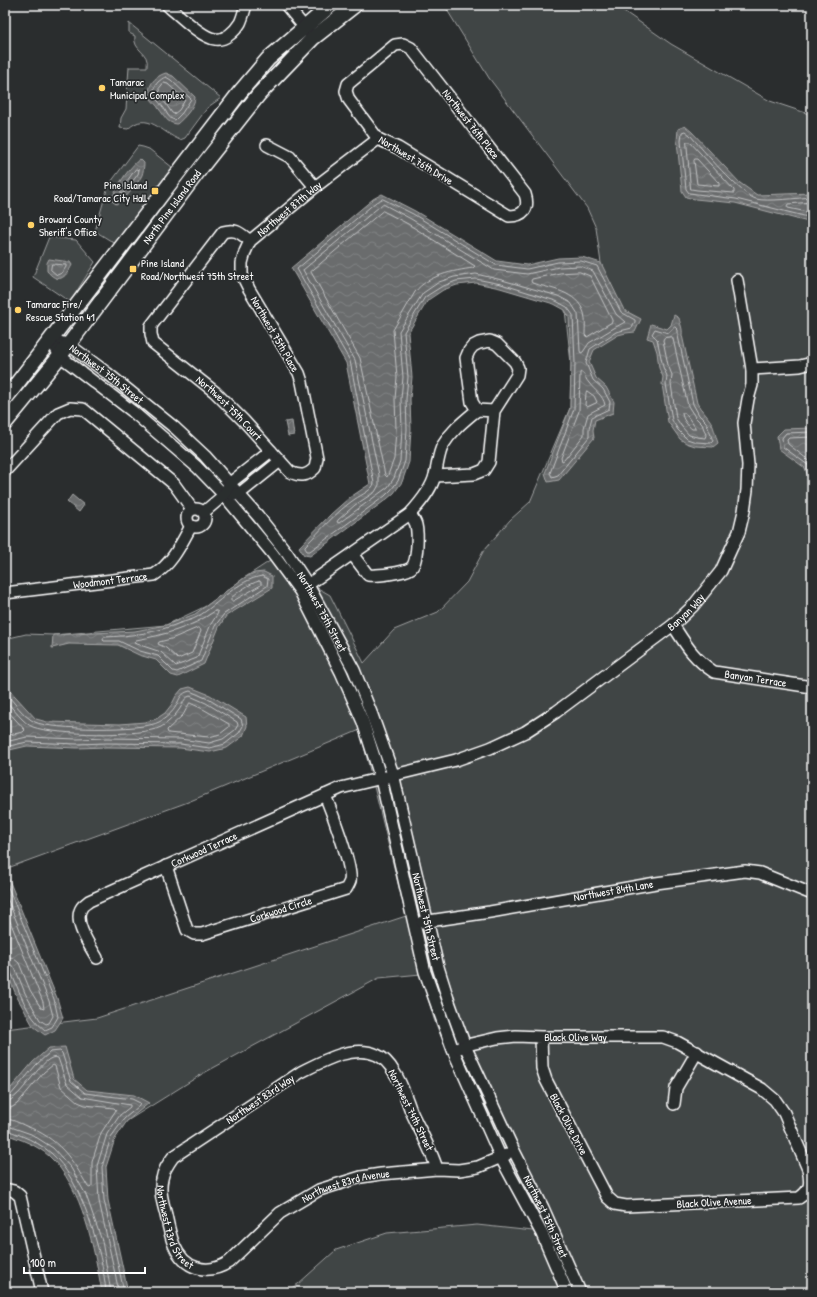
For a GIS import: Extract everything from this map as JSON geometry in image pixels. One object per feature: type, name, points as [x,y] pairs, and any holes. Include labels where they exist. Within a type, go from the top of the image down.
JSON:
[{"type":"main road","name":"North Pine Island Road","points":[[5,423],[60,356],[238,121],[330,5]]},
{"type":"main road","name":"North Pine Island Road","points":[[5,399],[240,92],[268,59],[355,5]]},
{"type":"street","points":[[167,5],[204,36],[216,40],[226,37],[234,31],[240,22],[246,5]]},
{"type":"street","points":[[286,5],[309,33]]},
{"type":"street","name":"Northwest 76th Drive","points":[[403,44],[395,45],[348,84],[346,91],[349,100],[378,140],[398,148],[509,216],[518,216],[525,210]]},
{"type":"street","name":"Northwest 76th Place","points":[[403,44],[411,48],[525,194],[528,202],[525,210]]},
{"type":"street","name":"Northwest 87th Way","points":[[151,334],[151,326],[223,232],[231,230],[238,232],[250,241],[378,140]]},
{"type":"street","points":[[267,145],[290,157],[316,188]]},
{"type":"street","name":"Northwest 75th Place","points":[[250,241],[242,263],[242,274],[302,382],[317,458],[316,468],[309,474]]},
{"type":"street","name":"Banyan Way","points":[[380,779],[393,774],[456,760],[490,748],[525,732],[556,712],[672,625],[693,606],[721,571],[739,532],[747,490],[748,465],[744,418],[752,385],[752,369],[737,280]]},
{"type":"street","name":"Northwest 75th Court","points":[[151,334],[153,343],[215,392],[244,421],[290,472],[299,476],[309,474]]},
{"type":"street","name":"Northwest 75th Street","points":[[51,340],[68,344],[107,373],[175,428],[205,456],[240,494],[286,552],[304,588],[363,722],[380,779],[425,972],[453,1050],[501,1158],[542,1234],[567,1292]]},
{"type":"street","name":"Northwest 75th Street","points":[[51,340],[60,356],[132,411],[197,467],[224,495],[272,553],[304,588],[354,670],[393,774],[438,968],[465,1046],[514,1151],[543,1208],[580,1292]]},
{"type":"street","points":[[435,476],[474,474],[484,470],[489,462],[494,411],[517,375],[518,368],[515,362],[497,344],[490,341],[473,346],[468,351],[466,358],[472,402],[477,410]]},
{"type":"street","points":[[752,369],[800,366],[812,363]]},
{"type":"street","points":[[5,471],[58,413],[70,408],[83,409],[174,484],[192,509]]},
{"type":"street","points":[[304,588],[410,514],[422,500],[435,476],[442,447],[455,428],[477,410],[494,411]]},
{"type":"street","points":[[204,512],[224,495],[230,483],[271,451]]},
{"type":"street","points":[[224,495],[240,494],[280,461]]},
{"type":"street","points":[[192,509],[198,509],[204,512],[206,518],[203,524],[198,528],[191,526],[187,519],[188,513],[192,509]]},
{"type":"street","points":[[352,554],[368,575],[396,572],[410,568],[414,564],[416,557],[417,532],[416,525],[410,514]]},
{"type":"street","name":"Woodmont Terrace","points":[[5,593],[154,575],[163,570],[172,560],[191,526]]},
{"type":"street","name":"Banyan Terrace","points":[[672,625],[690,652],[702,664],[714,672],[812,687]]},
{"type":"street","name":"Corkwood Terrace","points":[[97,958],[87,942],[78,915],[89,901],[325,795],[342,788],[380,779]]},
{"type":"street","name":"Corkwood Circle","points":[[166,866],[187,930],[194,934],[202,934],[346,889],[350,880],[349,872],[340,834],[325,795]]},
{"type":"street","name":"Northwest 84th Lane","points":[[413,924],[656,883],[745,871],[760,873],[811,893]]},
{"type":"street","name":"Black Olive Way","points":[[453,1050],[497,1038],[516,1036],[542,1038],[664,1037],[677,1042],[762,1089],[775,1100],[784,1113],[808,1168],[810,1178],[809,1187]]},
{"type":"street","name":"Black Olive Drive","points":[[542,1038],[542,1068],[546,1080],[607,1197],[615,1204]]},
{"type":"street","name":"Northwest 83rd Way","points":[[162,1178],[166,1167],[173,1157],[302,1072],[322,1061],[355,1052],[366,1052],[377,1055]]},
{"type":"street","points":[[674,1104],[676,1088],[696,1052]]},
{"type":"street","name":"Northwest 74th Street","points":[[377,1055],[386,1061],[395,1073],[432,1153],[437,1170]]},
{"type":"street","name":"Northwest 83rd Avenue","points":[[200,1269],[214,1268],[229,1262],[280,1213],[319,1190],[361,1177],[381,1174],[459,1170],[478,1167],[514,1151]]},
{"type":"street","name":"Northwest 73rd Street","points":[[162,1178],[161,1190],[170,1235],[174,1246],[185,1262],[200,1269]]},
{"type":"street","name":"Black Olive Avenue","points":[[615,1204],[626,1206],[799,1198],[805,1194],[809,1187]]},
{"type":"street","points":[[10,1190],[20,1196],[42,1292]]},
{"type":"shaded area","points":[[444,5],[615,5],[671,44],[770,101],[812,115],[812,1292],[285,1292],[298,1284],[336,1250],[387,1233],[477,1225],[533,1231],[448,1054],[434,1019],[421,974],[379,978],[202,1074],[127,1121],[5,1131],[5,1029],[97,1018],[406,916],[360,730],[188,802],[5,869],[5,639],[26,634],[53,635],[166,625],[206,606],[270,561],[330,595],[364,663],[394,630],[438,612],[467,582],[484,550],[510,520],[530,502],[570,408],[571,363],[565,310],[601,263],[596,228],[587,208],[489,78]]},
{"type":"shaded area","points":[[129,23],[221,98],[208,107],[185,138],[180,140],[173,137],[148,122],[135,124],[128,129],[120,128],[121,118],[126,109],[129,67],[147,67],[144,54],[136,45],[135,36],[129,33]]},
{"type":"shaded area","points":[[138,146],[149,149],[177,171],[119,246],[95,231],[108,186]]},
{"type":"shaded area","points":[[49,237],[76,240],[95,262],[70,302],[33,277]]},
{"type":"water","points":[[166,73],[173,76],[195,97],[195,101],[191,108],[177,124],[166,119],[149,95],[150,86],[155,79]]},
{"type":"water","points":[[685,126],[740,183],[757,195],[812,193],[812,223],[735,203],[686,197],[682,191],[677,141],[678,129]]},
{"type":"water","points":[[140,159],[144,163],[143,172],[140,179],[127,196],[116,204],[112,201],[119,184],[127,172]]},
{"type":"water","points":[[382,194],[415,211],[497,261],[527,265],[558,258],[582,257],[601,263],[624,310],[641,319],[635,332],[618,335],[594,350],[589,362],[596,378],[606,387],[614,402],[613,413],[595,420],[593,430],[594,438],[559,480],[548,482],[545,473],[570,408],[571,363],[569,317],[565,310],[554,304],[500,288],[476,283],[457,285],[443,290],[428,300],[408,333],[412,377],[410,399],[411,429],[409,462],[402,482],[394,493],[387,499],[310,556],[304,555],[299,547],[349,498],[370,484],[346,363],[291,268],[373,199]]},
{"type":"water","points":[[49,259],[70,262],[72,265],[67,274],[58,279],[47,271],[47,263]]},
{"type":"water","points":[[674,315],[679,318],[697,403],[711,421],[718,443],[713,447],[695,446],[686,443],[680,439],[668,422],[662,384],[663,377],[659,368],[657,352],[653,340],[647,338],[651,324],[667,329],[671,325]]},
{"type":"water","points":[[292,421],[294,435],[288,436],[285,422]]},
{"type":"water","points":[[812,428],[812,487],[805,468],[779,449],[777,436],[784,429]]},
{"type":"water","points":[[72,495],[84,505],[79,512],[67,502]]},
{"type":"water","points":[[264,572],[272,576],[272,588],[226,616],[219,627],[204,664],[178,677],[171,675],[156,660],[139,655],[118,645],[69,644],[52,648],[53,635],[135,631],[166,625],[195,614],[244,578],[254,573]]},
{"type":"water","points":[[5,685],[36,719],[47,722],[120,724],[145,722],[156,719],[165,713],[182,689],[190,687],[210,695],[246,717],[247,726],[243,736],[227,748],[210,752],[180,748],[77,748],[27,746],[5,751]]},
{"type":"water","points":[[5,870],[57,998],[63,1018],[55,1030],[45,1035],[33,1026],[17,997],[5,968]]},
{"type":"water","points":[[65,1047],[74,1079],[87,1090],[134,1095],[149,1103],[127,1121],[115,1139],[106,1167],[108,1200],[128,1292],[102,1292],[91,1238],[79,1201],[61,1169],[49,1156],[39,1149],[22,1140],[5,1134],[5,1095],[33,1062],[49,1048]]},
{"type":"place","name":"Tamarac Municipal Complex","points":[[102,88]]},
{"type":"place","name":"Pine Island Road/Tamarac City Hall","points":[[155,191]]},
{"type":"place","name":"Broward County Sheriff's Office","points":[[31,225]]},
{"type":"place","name":"Pine Island Road/Northwest 75th Street","points":[[133,269]]},
{"type":"place","name":"Tamarac Fire/ Rescue Station 41","points":[[18,310]]}]
